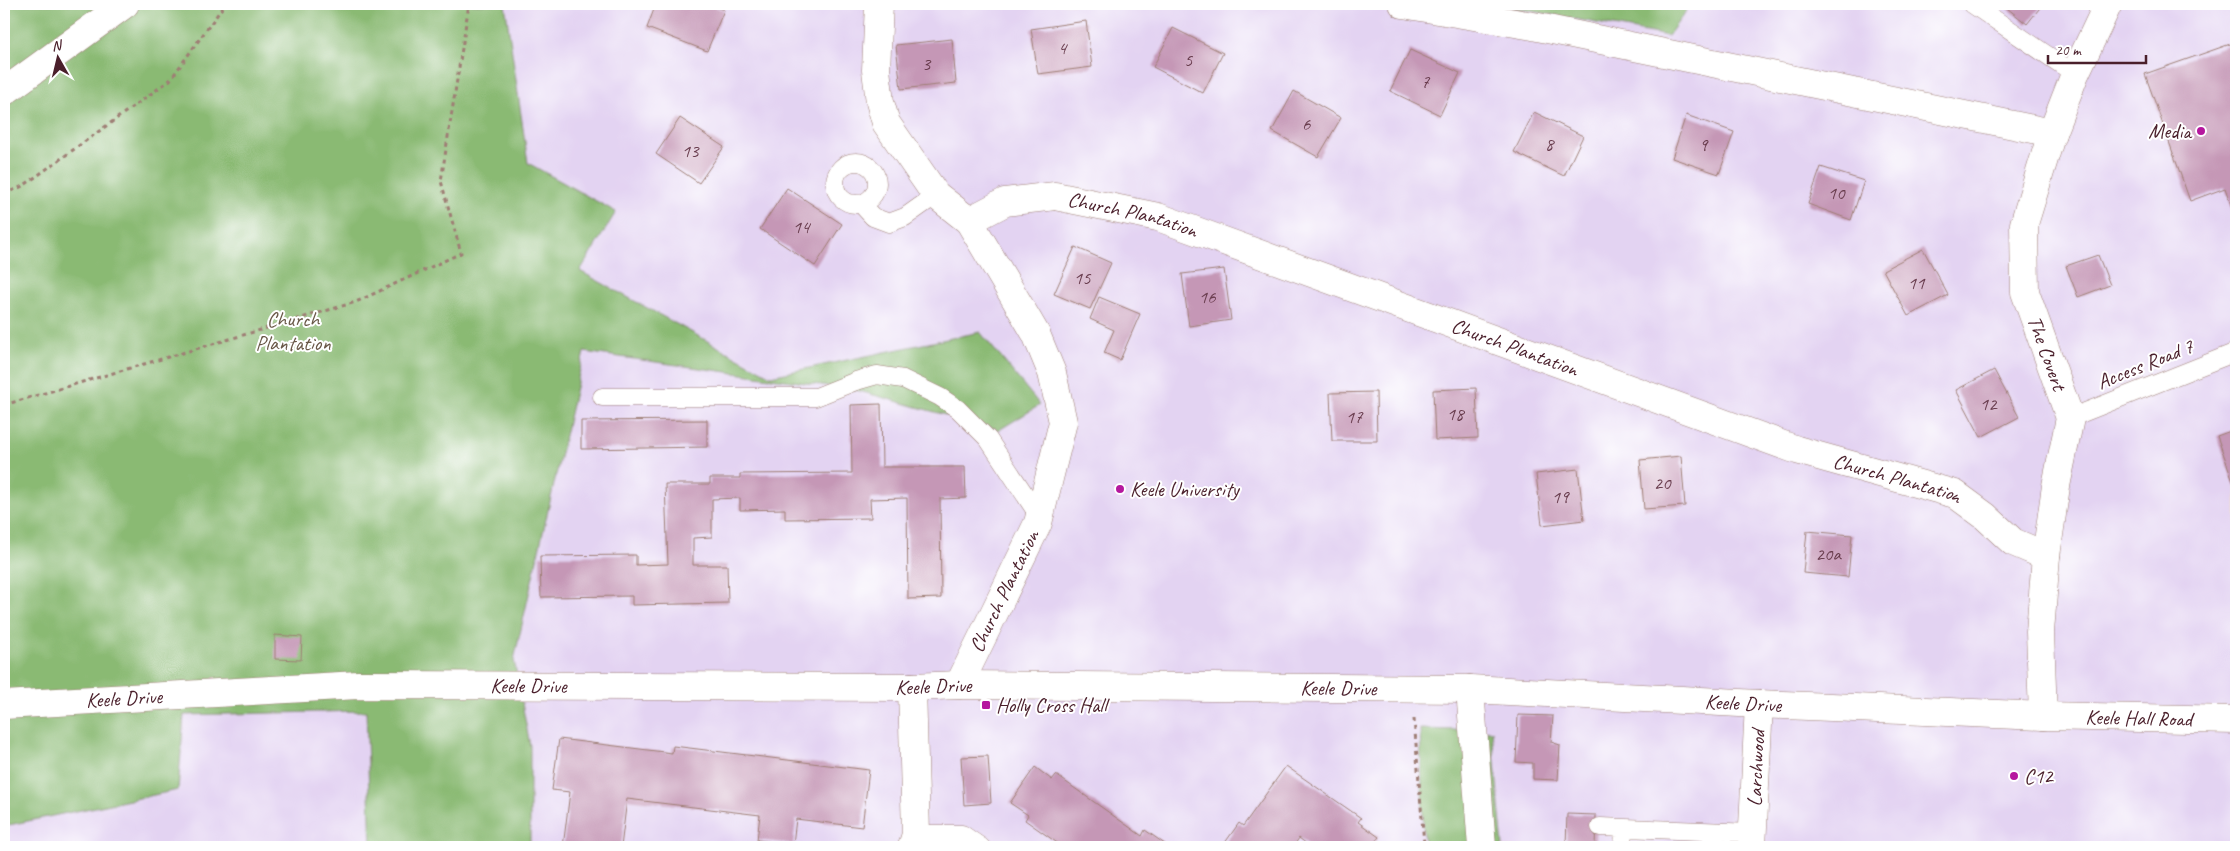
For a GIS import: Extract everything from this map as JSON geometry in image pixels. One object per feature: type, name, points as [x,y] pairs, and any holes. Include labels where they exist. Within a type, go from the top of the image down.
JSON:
[{"type":"street","points":[[4,92],[125,4]]},
{"type":"street","name":"Church Plantation","points":[[879,4],[876,70],[880,102],[886,123],[936,195],[969,221],[1036,334],[1052,373],[1063,422],[1039,516],[959,684]]},
{"type":"street","points":[[1404,4],[1533,26],[2052,132]]},
{"type":"street","name":"The Covert","points":[[2043,716],[2040,632],[2046,556],[2056,486],[2070,418],[2025,292],[2024,224],[2052,132],[2075,74],[2108,4]]},
{"type":"street","name":"Church Plantation","points":[[969,221],[1005,202],[1055,196],[1158,217],[1797,450],[1955,494],[1985,516],[2013,542],[2046,556]]},
{"type":"street","name":"Keele Drive","points":[[4,705],[358,686],[912,687],[959,684],[1470,689],[2043,716]]},
{"type":"street","points":[[912,687],[914,841]]},
{"type":"street","points":[[1470,689],[1482,847]]},
{"type":"street","name":"Larchwood","points":[[1753,840],[1759,704]]},
{"type":"street","name":"Keele Hall Road","points":[[2043,716],[2236,720]]},
{"type":"lane","points":[[1972,4],[2075,74]]},
{"type":"lane","points":[[861,204],[873,217],[890,223],[905,217],[936,195]]},
{"type":"lane","name":"Access Road 7","points":[[2070,418],[2236,352]]},
{"type":"lane","points":[[602,397],[816,397],[877,375],[903,379],[940,397],[958,409],[988,439],[1039,516]]},
{"type":"lane","name":"Larchwood","points":[[1600,827],[1753,840]]},
{"type":"lane","points":[[1623,847],[1624,828]]},
{"type":"lane","points":[[914,841],[962,834],[980,847]]},
{"type":"path","points":[[4,194],[22,186],[170,80],[225,4]]},
{"type":"path","points":[[4,405],[356,302],[461,253],[441,181],[469,4]]},
{"type":"path","points":[[1411,689],[1424,844],[1422,847]]},
{"type":"shaded area","name":"Keele University","points":[[161,4],[2236,4],[2236,847],[4,847],[4,130]]},
{"type":"green space","name":"Church Plantation","points":[[4,4],[505,4],[528,163],[616,212],[580,271],[771,376],[980,332],[1040,405],[999,430],[856,390],[584,352],[514,660],[530,746],[530,847],[371,847],[366,711],[184,715],[178,790],[4,826]]},
{"type":"green space","points":[[1493,4],[1691,4],[1668,36]]},
{"type":"green space","points":[[1420,729],[1492,731],[1503,847],[1424,847]]},
{"type":"building","points":[[656,4],[707,4],[724,10],[707,51],[647,28]]},
{"type":"building","points":[[2002,4],[2043,4],[2027,24]]},
{"type":"building","points":[[1086,21],[1092,67],[1038,74],[1031,29]]},
{"type":"building","points":[[1173,28],[1223,53],[1203,93],[1153,67]]},
{"type":"building","points":[[952,39],[956,83],[901,89],[896,45]]},
{"type":"building","name":"Media","points":[[2236,42],[2236,219],[2225,188],[2190,201],[2145,74]]},
{"type":"building","points":[[1410,50],[1460,73],[1440,115],[1390,91]]},
{"type":"building","points":[[1294,91],[1341,118],[1318,157],[1272,131]]},
{"type":"building","points":[[1534,112],[1583,136],[1564,176],[1514,152]]},
{"type":"building","points":[[1686,115],[1734,132],[1719,174],[1672,158]]},
{"type":"building","points":[[680,118],[724,147],[699,183],[656,154]]},
{"type":"building","points":[[1821,167],[1864,181],[1851,220],[1808,204]]},
{"type":"building","points":[[787,188],[842,224],[815,266],[760,229]]},
{"type":"building","points":[[1075,247],[1111,263],[1090,309],[1054,294]]},
{"type":"building","points":[[1923,249],[1948,295],[1908,316],[1883,270]]},
{"type":"building","points":[[2098,255],[2110,285],[2078,297],[2066,266]]},
{"type":"building","points":[[1224,269],[1231,320],[1189,326],[1182,274]]},
{"type":"building","points":[[1099,297],[1140,314],[1120,360],[1104,353],[1114,330],[1090,319]]},
{"type":"building","points":[[1994,370],[2019,417],[1981,437],[1956,390]]},
{"type":"building","points":[[1476,388],[1478,438],[1435,440],[1433,390]]},
{"type":"building","points":[[1376,392],[1377,441],[1332,441],[1330,393]]},
{"type":"building","points":[[881,404],[882,467],[965,467],[966,498],[940,499],[941,598],[908,599],[907,498],[870,499],[871,518],[785,519],[785,509],[740,510],[740,498],[712,499],[712,537],[693,538],[693,565],[727,565],[728,603],[632,605],[632,596],[541,597],[540,556],[636,555],[636,565],[668,564],[665,484],[710,484],[710,478],[740,478],[740,474],[852,473],[851,405]]},
{"type":"building","points":[[707,420],[707,447],[581,449],[581,421]]},
{"type":"building","points":[[2236,429],[2236,489],[2217,436]]},
{"type":"building","points":[[1681,456],[1685,506],[1644,509],[1640,460]]},
{"type":"building","points":[[1578,469],[1584,520],[1542,525],[1536,474]]},
{"type":"building","points":[[1807,531],[1852,535],[1848,577],[1803,573]]},
{"type":"building","points":[[275,635],[302,637],[301,660],[275,659]]},
{"type":"building","points":[[1518,715],[1553,716],[1551,742],[1560,745],[1558,780],[1533,779],[1533,763],[1516,762]]},
{"type":"building","points":[[559,739],[672,753],[673,746],[869,770],[862,827],[796,819],[793,844],[757,840],[760,815],[627,799],[621,847],[563,847],[570,792],[552,790]]},
{"type":"building","points":[[988,756],[991,803],[964,805],[961,757]]},
{"type":"building","points":[[1286,766],[1361,818],[1358,822],[1379,837],[1371,847],[1311,847],[1299,838],[1293,847],[1222,847],[1239,823],[1243,826]]},
{"type":"building","points":[[1035,767],[1052,780],[1056,775],[1142,836],[1145,830],[1169,847],[1063,847],[1025,820],[1028,815],[1010,803]]},
{"type":"building","points":[[1567,814],[1596,815],[1595,847],[1566,847]]},
{"type":"place","name":"Media","points":[[2201,131]]},
{"type":"place","name":"Keele University","points":[[1120,489]]},
{"type":"place","name":"Holly Cross Hall","points":[[986,705]]},
{"type":"place","name":"C12","points":[[2014,776]]}]
